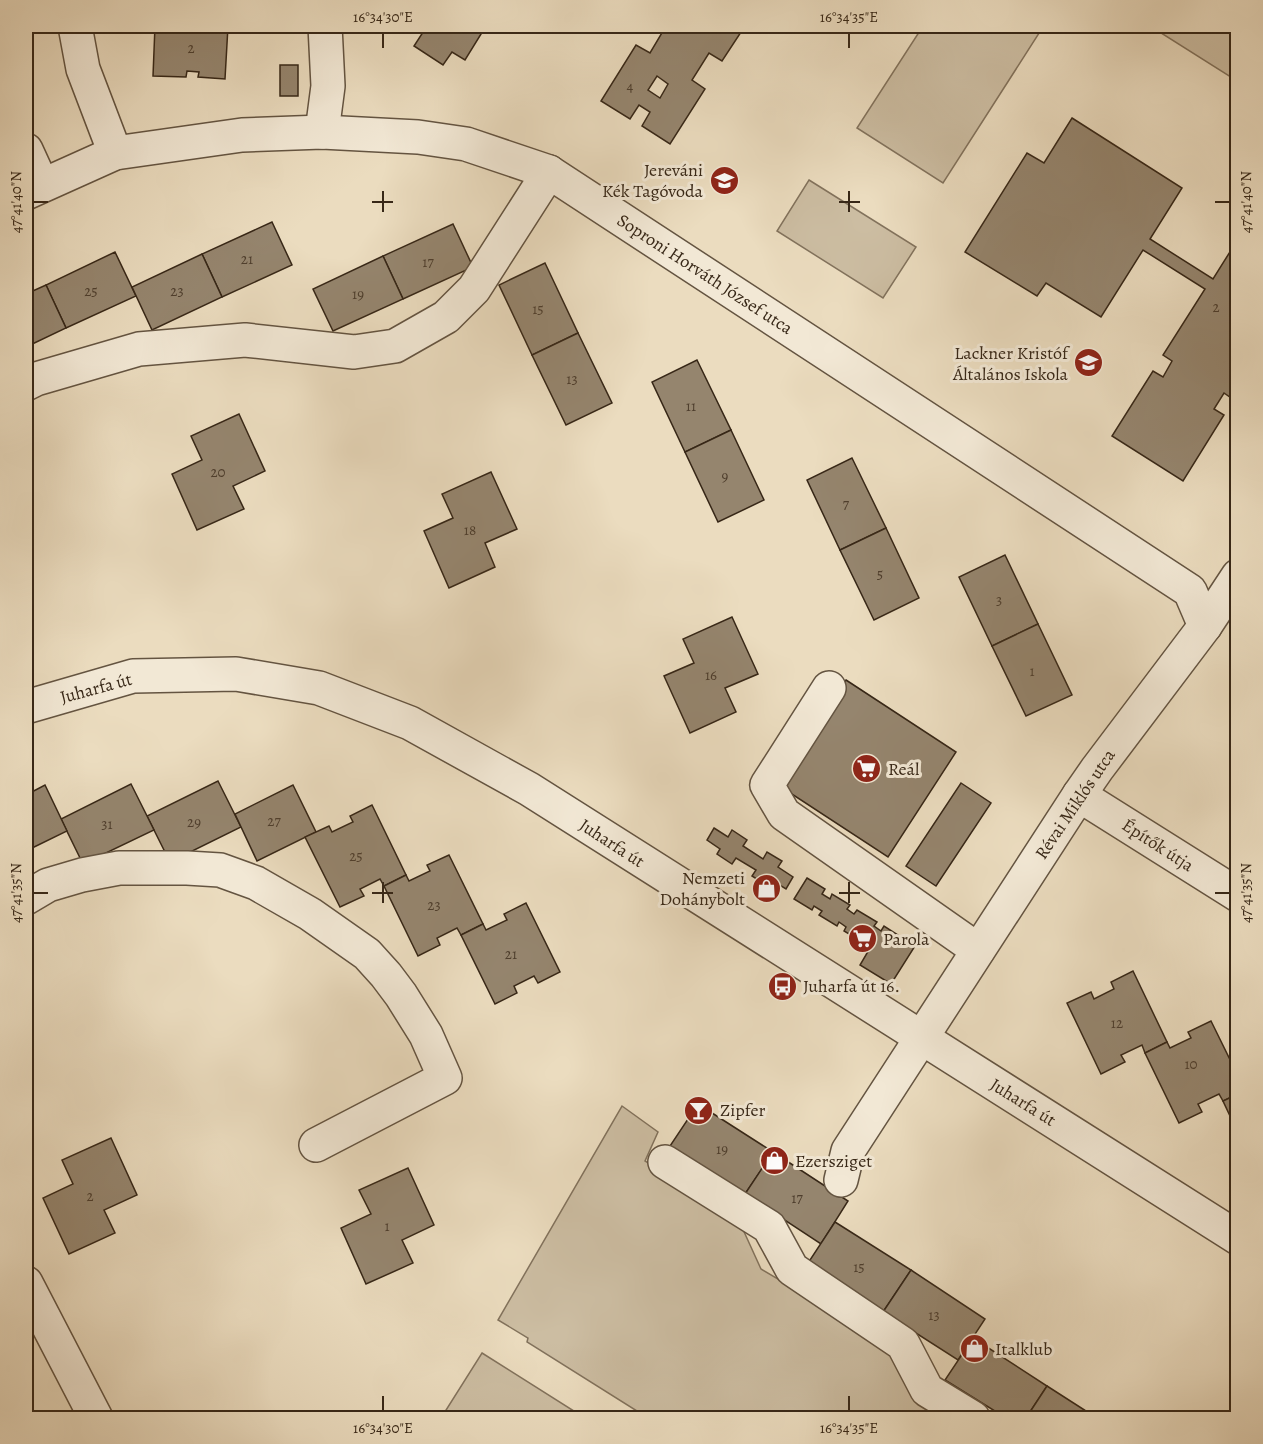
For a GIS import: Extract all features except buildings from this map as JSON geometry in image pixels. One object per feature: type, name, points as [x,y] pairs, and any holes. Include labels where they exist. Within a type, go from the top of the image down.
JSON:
[{"type":"street","points":[[75,26],[83,69],[115,153]]},
{"type":"street","points":[[322,132],[328,86],[325,26]]},
{"type":"street","name":"Soproni Horváth József utca","points":[[34,189],[115,153],[242,135],[322,132],[418,137],[466,144],[549,172],[1190,591],[1205,626]]},
{"type":"street","points":[[26,150],[34,189]]},
{"type":"street","points":[[26,384],[36,379],[139,349],[245,340],[354,352],[395,346],[446,317],[474,289],[549,172]]},
{"type":"street","name":"Révai Miklós utca","points":[[841,1180],[848,1151],[1079,795],[1205,626],[1238,576]]},
{"type":"street","name":"Juharfa út","points":[[26,707],[133,676],[236,674],[319,688],[410,723],[529,789],[1238,1238]]},
{"type":"street","points":[[829,688],[768,785],[784,814],[978,950]]},
{"type":"street","name":"Építők útja","points":[[1079,795],[1238,895]]},
{"type":"street","points":[[26,898],[48,885],[82,875],[119,868],[220,870],[256,883],[310,914],[367,954],[401,995],[426,1035],[445,1078],[316,1145]]},
{"type":"street","points":[[665,1162],[769,1227],[792,1269],[903,1344],[927,1390],[973,1419]]},
{"type":"street","points":[[26,1283],[96,1419]]},
{"type":"shaded area","points":[[923,26],[1043,27],[943,183],[857,128]]},
{"type":"shaded area","points":[[1150,26],[1237,26],[1237,81]]},
{"type":"shaded area","points":[[809,180],[916,247],[883,298],[777,231]]},
{"type":"shaded area","points":[[622,1106],[658,1132],[645,1161],[740,1223],[761,1269],[890,1345],[953,1418],[648,1418],[527,1342],[528,1338],[498,1320]]},
{"type":"shaded area","points":[[482,1353],[585,1418],[441,1418]]},
{"type":"place","name":"Jereváni Kék Tagóvoda","points":[[724,180]]},
{"type":"place","name":"Lackner Kristóf Általános Iskola","points":[[1089,363]]},
{"type":"place","name":"Reál","points":[[867,769]]},
{"type":"place","name":"Nemzeti Dohánybolt","points":[[766,888]]},
{"type":"place","name":"Parola","points":[[862,939]]},
{"type":"place","name":"Juharfa út 16.","points":[[782,986]]},
{"type":"place","name":"Zipfer","points":[[699,1110]]},
{"type":"place","name":"Ezersziget","points":[[774,1161]]},
{"type":"place","name":"Italklub","points":[[974,1349]]}]
